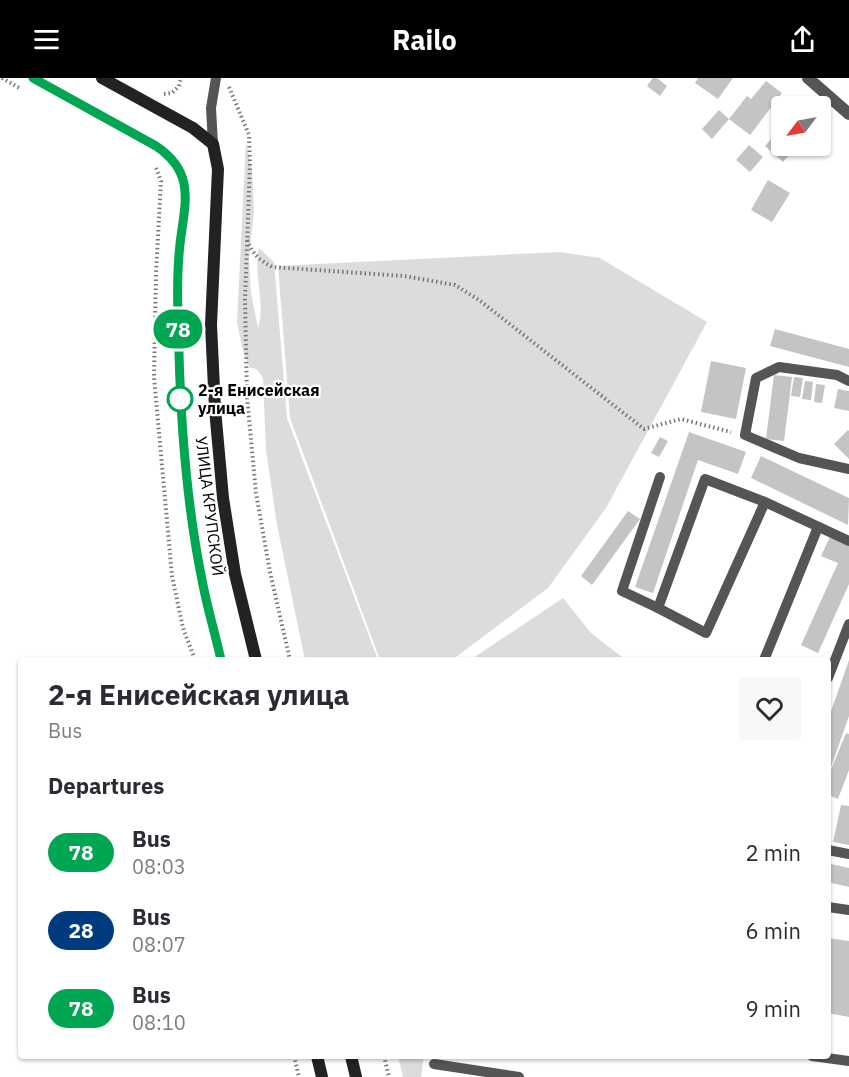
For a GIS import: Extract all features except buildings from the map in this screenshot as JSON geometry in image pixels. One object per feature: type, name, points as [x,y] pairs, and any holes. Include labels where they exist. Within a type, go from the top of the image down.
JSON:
[{"type":"main road","name":"УЛИЦА КРУПСКОЙ","points":[[33,78],[156,146],[169,155],[178,166],[184,179],[186,201],[180,252],[178,321],[181,405],[190,502],[202,580],[220,657]]},
{"type":"main road","points":[[102,78],[193,128],[213,144]]},
{"type":"main road","name":"УЛИЦА КРУПСКОЙ","points":[[213,144],[218,169],[211,325],[216,420],[223,498],[235,574],[255,657]]},
{"type":"main road","points":[[317,1059],[322,1077]]},
{"type":"main road","points":[[352,1059],[356,1077]]},
{"type":"street","points":[[808,78],[849,114]]},
{"type":"lane","points":[[213,144],[211,108],[216,78]]},
{"type":"lane","points":[[849,381],[837,375],[779,367],[756,378],[746,435],[799,458],[849,469]]},
{"type":"lane","points":[[660,477],[622,591],[706,633],[765,502]]},
{"type":"lane","points":[[658,608],[705,479],[765,502],[849,541]]},
{"type":"lane","points":[[765,657],[818,527]]},
{"type":"lane","points":[[831,670],[849,624]]},
{"type":"lane","points":[[831,851],[849,854]]},
{"type":"lane","points":[[831,907],[849,910]]},
{"type":"lane","points":[[831,1059],[849,1061]]},
{"type":"lane","points":[[434,1064],[519,1077]]},
{"type":"path","points":[[2,78],[22,89]]},
{"type":"path","points":[[157,91],[165,94],[172,93],[179,86],[181,78]]},
{"type":"path","points":[[225,78],[249,135],[245,300],[247,398],[256,493],[270,572],[289,657]]},
{"type":"path","points":[[154,166],[158,170],[161,181],[156,273],[155,388],[172,576],[183,628],[194,657]]},
{"type":"path","points":[[246,237],[251,251],[272,267],[404,276],[455,285],[479,300],[644,429],[681,419],[746,435]]},
{"type":"path","points":[[295,1059],[299,1077]]},
{"type":"path","points":[[385,1059],[389,1077]]},
{"type":"shaded area","points":[[246,142],[252,171],[254,211],[249,259],[251,293],[258,328],[261,309],[257,268],[259,248],[274,262],[287,418],[377,657],[304,657],[277,525],[266,450],[263,378],[257,369],[250,368],[243,351],[237,322]]},
{"type":"shaded area","points":[[560,252],[600,258],[707,322],[606,508],[548,588],[456,657],[379,657],[290,418],[278,266]]},
{"type":"shaded area","points":[[563,598],[591,633],[622,657],[474,657]]},
{"type":"shaded area","points":[[399,1059],[424,1059],[421,1077],[403,1077]]},
{"type":"bus line","name":"78","points":[[33,78],[156,146],[169,155],[178,166],[184,179],[186,201],[180,252],[178,321],[181,405],[190,502],[202,580],[220,657]]},
{"type":"place","name":"2-я Енисейская улица","points":[[180,399]]}]
